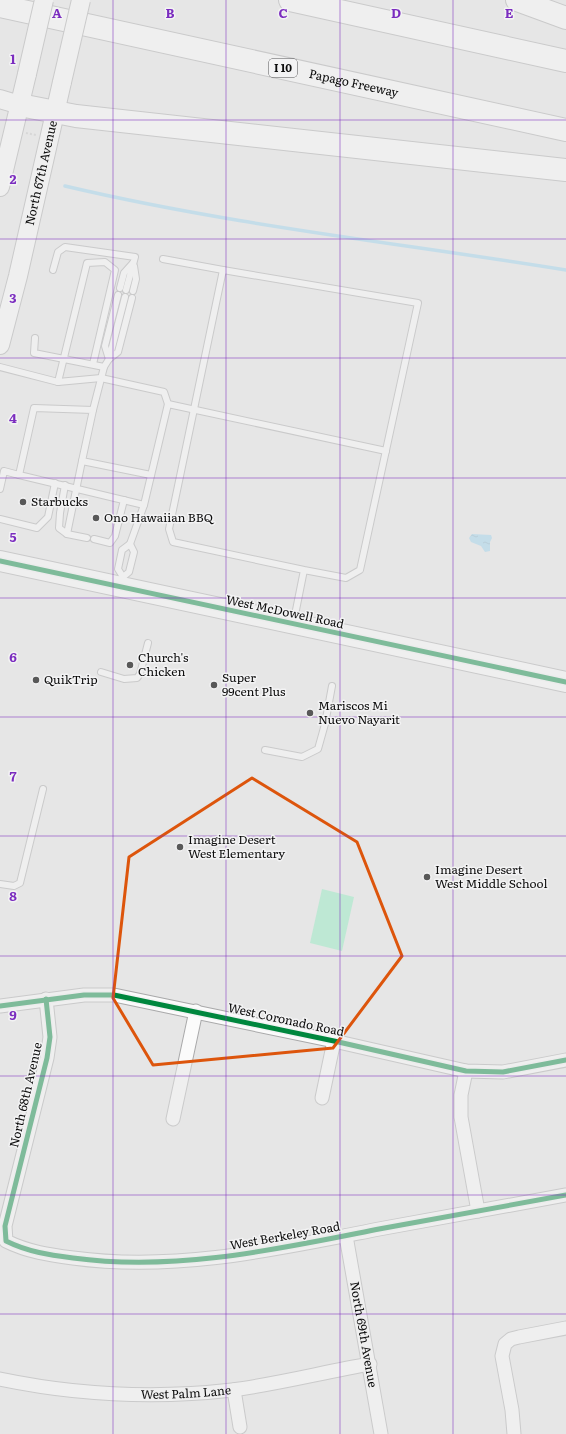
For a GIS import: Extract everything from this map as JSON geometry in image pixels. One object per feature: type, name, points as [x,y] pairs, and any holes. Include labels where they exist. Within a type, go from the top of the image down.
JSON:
[{"type":"highway","points":[[290,0],[566,61]]},
{"type":"highway","points":[[517,0],[566,18]]},
{"type":"highway","name":"Papago Freeway","points":[[0,6],[566,130]]},
{"type":"highway","points":[[7,101],[55,113],[566,170]]},
{"type":"main road","points":[[0,187],[9,150],[7,101],[27,74],[44,0]]},
{"type":"main road","name":"North 67th Avenue","points":[[0,345],[81,0]]},
{"type":"main road","name":"West McDowell Road","points":[[0,561],[123,582],[293,624],[566,682]]},
{"type":"street","name":"West Coronado Road","points":[[0,1006],[84,994],[114,995],[196,1011],[466,1071],[503,1072],[566,1060]]},
{"type":"street","name":"North 68th Avenue","points":[[6,1241],[5,1226],[47,1058],[50,1036],[46,999]]},
{"type":"street","points":[[173,1119],[196,1011]]},
{"type":"street","points":[[322,1098],[334,1041]]},
{"type":"street","points":[[466,1071],[461,1095],[461,1117],[478,1211]]},
{"type":"street","name":"West Berkeley Road","points":[[6,1241],[23,1249],[63,1257],[124,1263],[162,1263],[203,1260],[346,1236],[566,1195]]},
{"type":"street","name":"North 69th Avenue","points":[[346,1236],[370,1364],[381,1434]]},
{"type":"street","points":[[514,1434],[512,1410],[502,1356],[505,1344],[511,1339],[519,1336],[566,1328]]},
{"type":"street","name":"West Palm Lane","points":[[0,1379],[45,1388],[170,1396],[234,1390],[370,1364]]},
{"type":"street","points":[[234,1390],[240,1427]]},
{"type":"lane","points":[[53,270],[58,252],[65,247],[135,256],[123,289]]},
{"type":"lane","points":[[58,382],[91,250]]},
{"type":"lane","points":[[164,259],[418,303],[360,570],[346,578],[173,542],[169,529],[223,270]]},
{"type":"lane","points":[[87,263],[105,262],[115,270],[92,364]]},
{"type":"lane","points":[[133,291],[136,279],[134,262]]},
{"type":"lane","points":[[67,534],[100,378],[109,358],[122,296]]},
{"type":"lane","points":[[109,358],[118,352],[132,298]]},
{"type":"lane","points":[[35,338],[34,353],[104,367]]},
{"type":"lane","points":[[0,367],[58,382],[100,378],[164,392],[168,404],[144,505],[130,544],[122,550],[118,569],[123,582]]},
{"type":"lane","points":[[168,404],[386,451]]},
{"type":"lane","points":[[19,474],[34,408],[93,410]]},
{"type":"lane","points":[[82,461],[151,475]]},
{"type":"lane","points":[[0,489],[4,471],[144,505]]},
{"type":"lane","points":[[0,519],[37,528],[48,516],[55,483]]},
{"type":"lane","points":[[66,485],[60,513],[59,528],[67,534],[87,538]]},
{"type":"lane","points":[[94,539],[110,542],[116,536],[124,500]]},
{"type":"lane","points":[[123,582],[129,572],[134,552],[130,544]]},
{"type":"lane","points":[[293,624],[304,570]]},
{"type":"lane","points":[[101,672],[124,679],[137,678],[140,674],[148,643]]},
{"type":"lane","points":[[265,750],[302,757],[318,749],[332,686]]},
{"type":"lane","points":[[0,884],[14,886],[20,883],[43,789]]},
{"type":"path","points":[[24,132],[37,135]]},
{"type":"highlighted area","points":[[252,778],[357,842],[402,956],[333,1048],[153,1065],[113,998],[129,857]]},
{"type":"green space","points":[[322,889],[354,897],[342,951],[310,943]]},
{"type":"water","points":[[472,534],[491,535],[490,551],[485,552],[481,546],[471,542],[469,538]]},
{"type":"waterway","points":[[65,186],[127,200],[252,223],[566,270]]},
{"type":"cycle path","points":[[0,561],[566,682]]},
{"type":"cycle path","points":[[0,1006],[84,995],[114,995],[334,1041],[466,1071],[503,1072],[566,1060]]},
{"type":"cycle path","points":[[46,999],[50,1037],[47,1058],[5,1226],[6,1241],[14,1245],[47,1254],[112,1262],[188,1260],[265,1251],[566,1195]]},
{"type":"place","name":"Starbucks","points":[[23,502]]},
{"type":"place","name":"Ono Hawaiian BBQ","points":[[96,518]]},
{"type":"place","name":"Church's Chicken","points":[[130,665]]},
{"type":"place","name":"QuikTrip","points":[[36,680]]},
{"type":"place","name":"Super 99cent Plus","points":[[214,685]]},
{"type":"place","name":"Mariscos Mi Nuevo Nayarit","points":[[310,713]]},
{"type":"place","name":"Imagine Desert West Elementary","points":[[180,847]]},
{"type":"place","name":"Imagine Desert West Middle School","points":[[427,877]]}]
